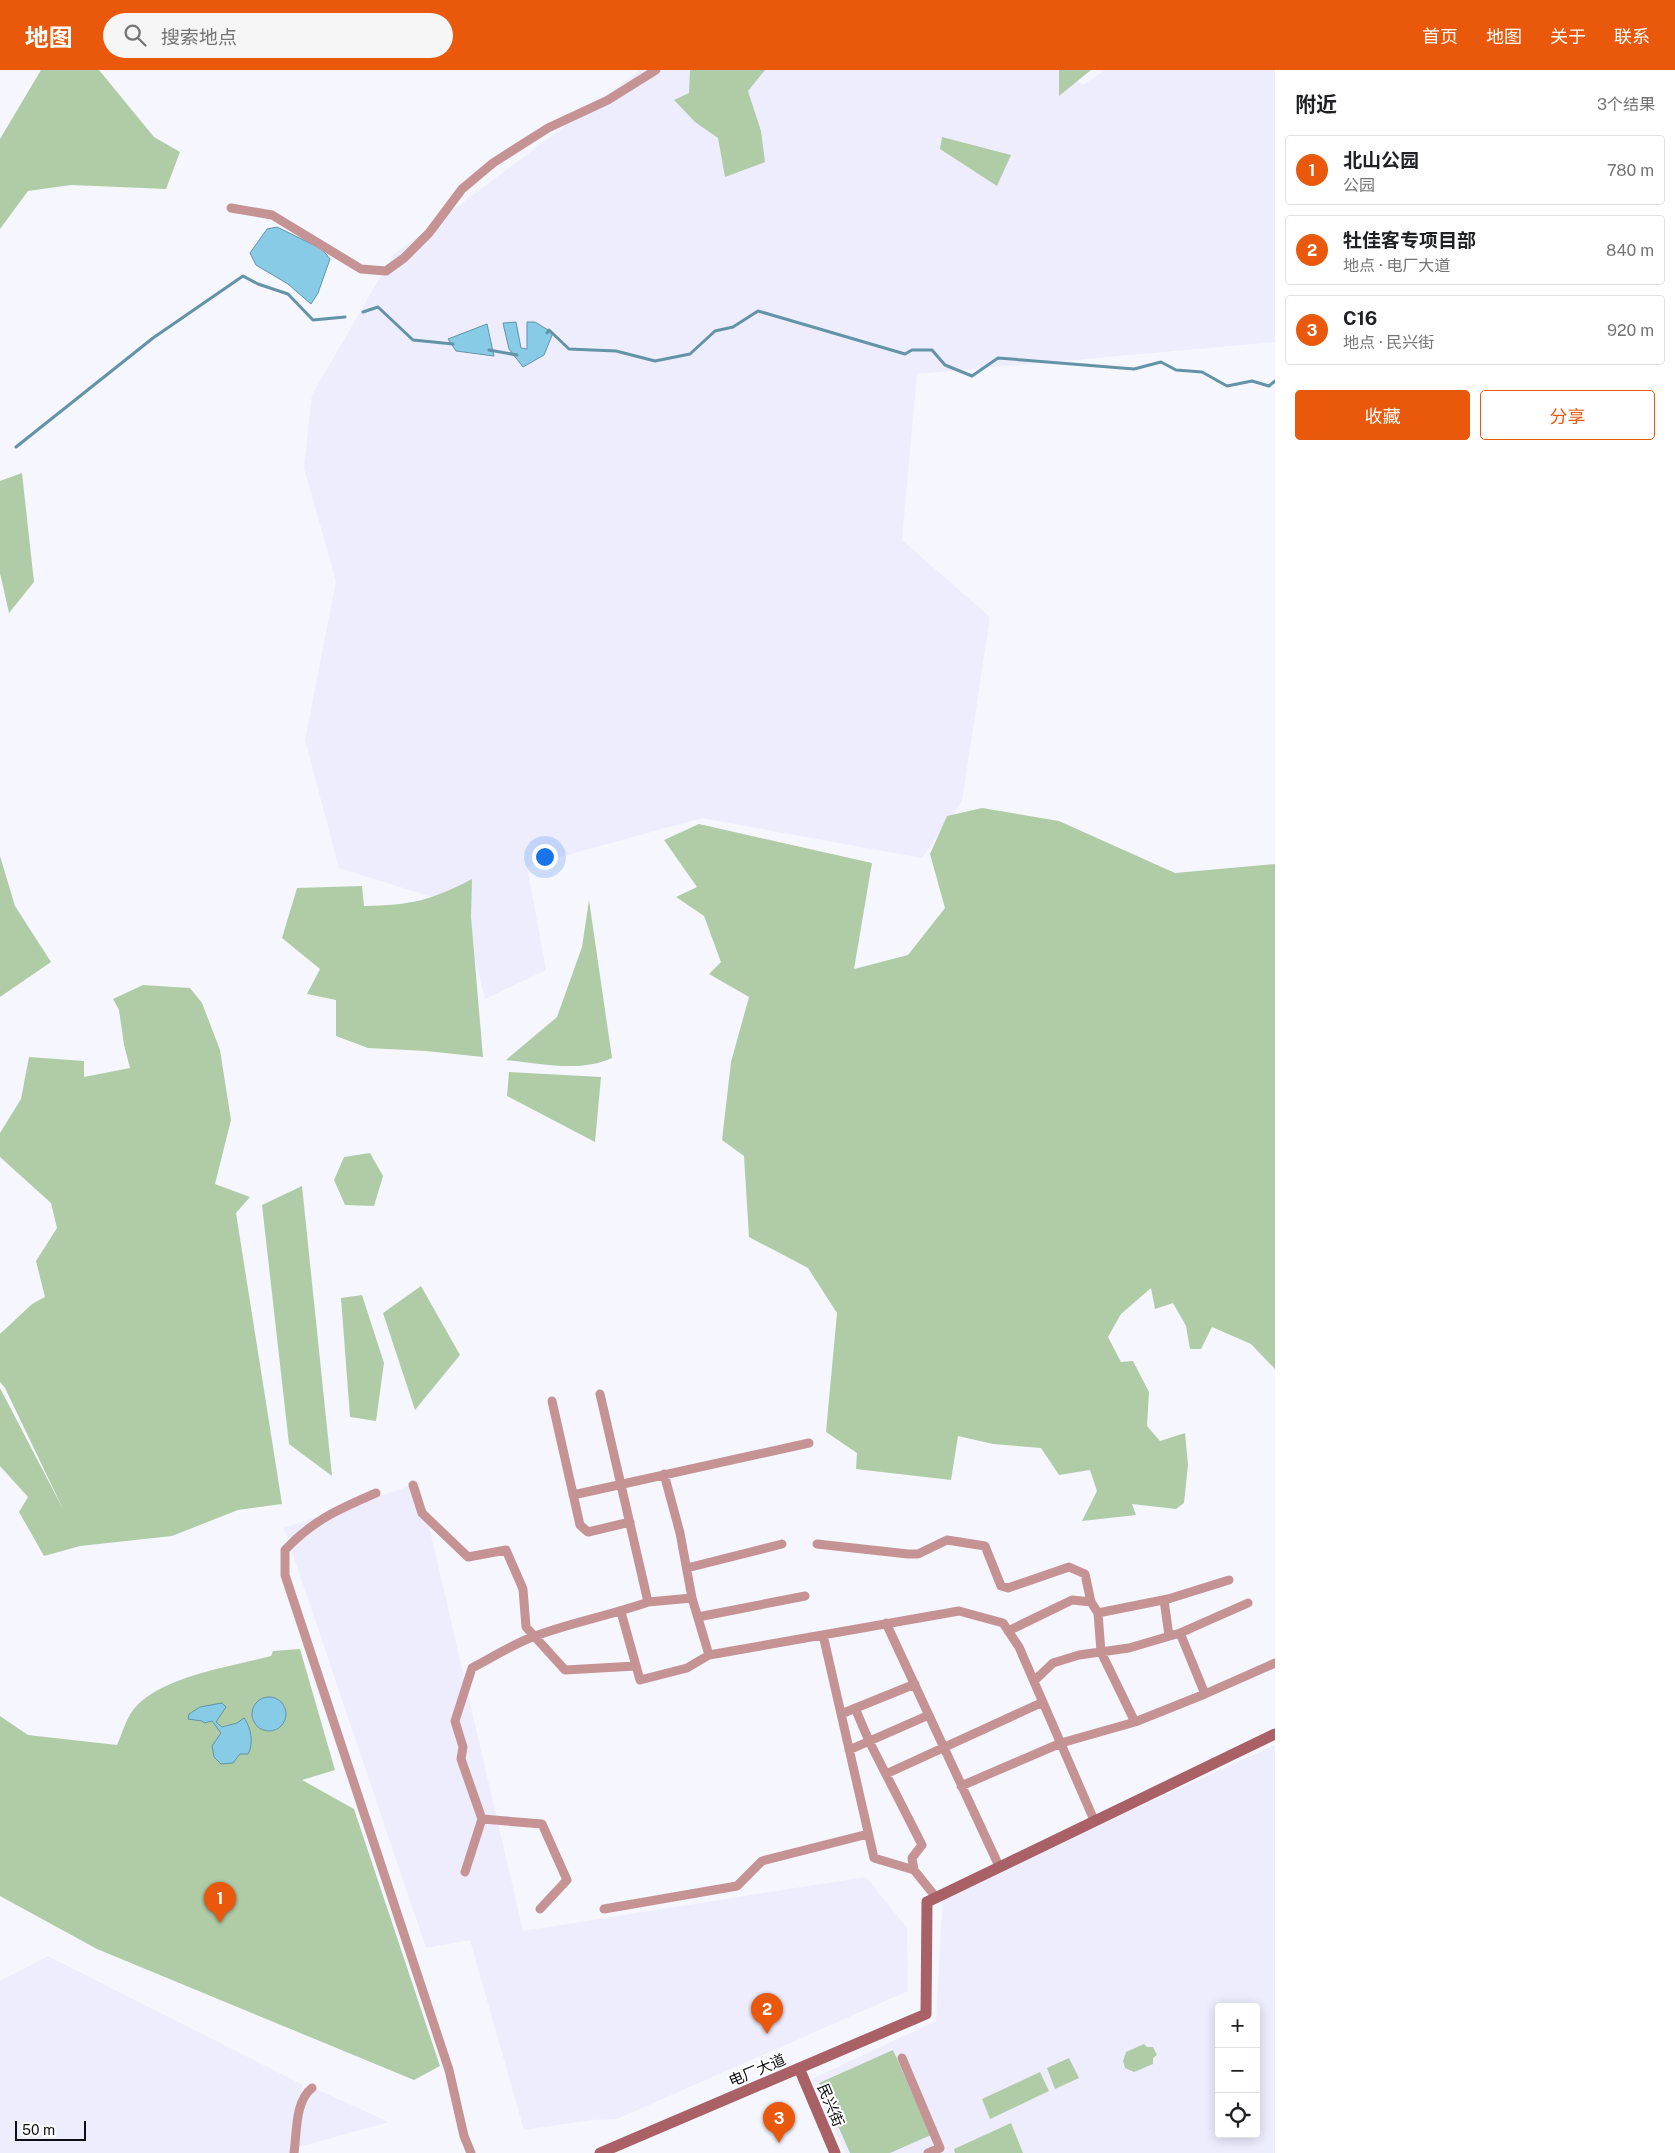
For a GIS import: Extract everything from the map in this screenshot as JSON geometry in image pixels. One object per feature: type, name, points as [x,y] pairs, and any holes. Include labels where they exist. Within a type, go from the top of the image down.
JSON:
[{"type":"street","points":[[231,208],[272,215],[361,269],[386,271],[404,258],[429,233],[462,189],[493,164],[548,128],[608,100],[656,70]]},
{"type":"street","points":[[600,1394],[648,1602]]},
{"type":"street","points":[[552,1402],[580,1525],[588,1532],[630,1522]]},
{"type":"street","points":[[573,1495],[809,1443]]},
{"type":"street","points":[[664,1474],[687,1568],[692,1598],[709,1655]]},
{"type":"street","points":[[413,1484],[422,1513],[468,1557],[506,1550],[523,1589],[526,1627],[565,1670],[636,1666]]},
{"type":"street","points":[[376,1493],[336,1510],[303,1531],[285,1550],[285,1576],[449,2070],[464,2136],[471,2153]]},
{"type":"street","points":[[816,1544],[908,1554],[918,1554],[947,1540],[985,1546],[1001,1586],[1008,1588],[1068,1567],[1085,1574],[1091,1602],[1098,1613],[1101,1652],[1135,1722]]},
{"type":"street","points":[[687,1568],[782,1544]]},
{"type":"street","points":[[1098,1613],[1164,1600],[1229,1580]]},
{"type":"street","points":[[698,1617],[805,1596]]},
{"type":"street","points":[[465,1872],[482,1819],[461,1759],[463,1747],[454,1721],[472,1668],[534,1637],[572,1623],[621,1612],[648,1602],[692,1598]]},
{"type":"street","points":[[1008,1631],[1072,1600],[1091,1602]]},
{"type":"street","points":[[1164,1600],[1169,1636]]},
{"type":"street","points":[[1034,1681],[1053,1663],[1079,1655],[1129,1648],[1180,1633],[1248,1603]]},
{"type":"street","points":[[621,1612],[640,1680],[687,1668],[709,1655],[959,1611],[1003,1623],[1019,1647],[1094,1820]]},
{"type":"street","points":[[886,1623],[998,1866]]},
{"type":"street","points":[[1180,1633],[1205,1694]]},
{"type":"street","points":[[822,1635],[874,1858],[914,1870]]},
{"type":"street","points":[[962,1786],[1060,1743],[1135,1722],[1275,1663]]},
{"type":"street","points":[[841,1714],[914,1684]]},
{"type":"street","points":[[886,1774],[943,1746],[1043,1702]]},
{"type":"street","points":[[855,1708],[869,1742],[922,1845],[912,1858],[914,1870],[935,1896],[1275,1734]]},
{"type":"street","points":[[849,1750],[929,1715]]},
{"type":"street","points":[[482,1819],[542,1824],[567,1880],[540,1909]]},
{"type":"street","points":[[604,1909],[738,1886],[762,1861],[868,1834]]},
{"type":"street","name":"电厂大道","points":[[600,2153],[926,2014],[927,1902],[935,1896]]},
{"type":"street","points":[[902,2058],[940,2148],[928,2153]]},
{"type":"street","name":"民兴街","points":[[798,2068],[835,2153]]},
{"type":"street","points":[[294,2153],[300,2105],[304,2094],[312,2088]]},
{"type":"shaded area","points":[[640,70],[1066,70],[1083,85],[1105,70],[1275,70],[1275,342],[917,374],[902,540],[990,617],[962,801],[922,858],[702,818],[527,866],[546,970],[485,999],[461,906],[339,868],[305,740],[336,581],[304,468],[312,395],[393,255]]},
{"type":"shaded area","points":[[419,1483],[523,1931],[866,1877],[907,1928],[908,1991],[617,2119],[591,2120],[524,2130],[470,1940],[426,1948],[284,1528]]},
{"type":"shaded area","points":[[1275,1745],[1275,2153],[845,2153],[812,2079],[936,2021],[943,1896]]},
{"type":"shaded area","points":[[48,1956],[303,2085],[292,2153],[0,2153],[0,1981]]},
{"type":"shaded area","points":[[314,2088],[389,2122],[299,2147],[303,2102]]},
{"type":"green space","points":[[41,70],[99,70],[154,137],[180,152],[166,189],[71,185],[28,191],[0,229],[0,139]]},
{"type":"green space","points":[[690,70],[765,70],[748,91],[761,131],[765,162],[725,177],[718,138],[695,122],[674,100],[689,93]]},
{"type":"green space","points":[[1059,70],[1091,70],[1059,96]]},
{"type":"green space","points":[[942,137],[1011,155],[997,186],[940,149]]},
{"type":"green space","points":[[22,473],[34,582],[9,613],[0,573],[0,481]]},
{"type":"green space","points":[[982,808],[1059,821],[1175,873],[1275,864],[1275,1369],[1251,1344],[1212,1327],[1201,1349],[1190,1349],[1186,1326],[1173,1303],[1155,1309],[1151,1288],[1121,1314],[1108,1337],[1121,1362],[1133,1361],[1149,1392],[1147,1426],[1160,1441],[1185,1433],[1188,1465],[1184,1503],[1176,1509],[1132,1504],[1136,1515],[1082,1521],[1097,1491],[1090,1470],[1059,1475],[1041,1448],[993,1444],[958,1436],[951,1480],[856,1469],[857,1453],[826,1432],[837,1313],[808,1268],[749,1237],[744,1156],[722,1140],[731,1062],[749,997],[709,974],[721,962],[704,916],[676,897],[697,887],[664,840],[699,824],[872,863],[854,969],[908,955],[945,908],[930,854],[947,816]]},
{"type":"green space","points":[[0,856],[15,906],[51,962],[0,997]]},
{"type":"green space","points":[[472,879],[471,917],[483,1057],[426,1051],[368,1048],[336,1036],[336,1000],[307,994],[320,969],[282,938],[297,888],[362,886],[364,906],[408,903],[432,897]]},
{"type":"green space","points":[[589,900],[612,1058],[600,1063],[573,1066],[506,1060],[557,1017],[582,947]]},
{"type":"green space","points":[[143,985],[190,988],[202,1003],[220,1050],[231,1120],[215,1184],[250,1197],[236,1213],[282,1504],[238,1510],[172,1536],[80,1546],[44,1556],[19,1512],[28,1497],[0,1466],[0,1388],[63,1509],[5,1388],[0,1382],[0,1334],[32,1304],[45,1297],[36,1261],[57,1228],[51,1203],[0,1157],[0,1133],[21,1099],[29,1057],[84,1061],[84,1077],[130,1068],[124,1045],[119,1010],[113,999]]},
{"type":"green space","points":[[509,1072],[601,1077],[595,1142],[507,1096]]},
{"type":"green space","points":[[370,1153],[383,1176],[374,1206],[345,1205],[334,1180],[344,1157]]},
{"type":"green space","points":[[302,1186],[332,1476],[289,1444],[262,1205]]},
{"type":"green space","points":[[421,1286],[460,1355],[415,1410],[383,1313]]},
{"type":"green space","points":[[362,1295],[384,1363],[376,1421],[350,1417],[341,1298]]},
{"type":"green space","points":[[300,1649],[335,1770],[302,1780],[354,1809],[440,2066],[414,2080],[97,1949],[0,1896],[0,1716],[28,1735],[117,1745],[133,1710],[145,1698],[160,1689],[197,1674],[271,1656],[273,1651]]},
{"type":"green space","points":[[1144,2044],[1147,2047],[1153,2047],[1157,2055],[1153,2058],[1153,2064],[1134,2072],[1125,2068],[1123,2061],[1126,2052]]},
{"type":"green space","points":[[893,2050],[931,2135],[890,2153],[850,2153],[819,2083]]},
{"type":"green space","points":[[1069,2058],[1079,2078],[1055,2089],[1047,2068]]},
{"type":"green space","points":[[1040,2072],[1049,2091],[990,2119],[982,2099]]},
{"type":"green space","points":[[1011,2123],[1023,2153],[955,2153],[954,2149]]},
{"type":"water","points":[[277,227],[322,249],[330,259],[318,293],[311,304],[288,284],[256,265],[250,253],[267,229]]},
{"type":"water","points":[[516,322],[521,348],[527,349],[527,322],[535,322],[553,333],[544,355],[523,367],[509,349],[503,323]]},
{"type":"water","points":[[487,324],[494,356],[456,351],[448,339]]},
{"type":"water","points":[[269,1697],[276,1698],[281,1702],[285,1707],[285,1721],[281,1726],[276,1730],[269,1731],[262,1730],[257,1726],[253,1721],[252,1714],[253,1707],[257,1702],[262,1698]]},
{"type":"water","points":[[222,1703],[226,1707],[216,1722],[222,1727],[237,1723],[244,1718],[250,1731],[251,1745],[248,1754],[240,1754],[233,1763],[221,1764],[214,1757],[212,1746],[221,1733],[212,1721],[204,1723],[188,1719],[189,1714],[200,1707]]},
{"type":"waterway","points":[[16,447],[153,338],[243,276],[258,284],[288,294],[313,320],[345,317]]},
{"type":"waterway","points":[[363,312],[378,307],[413,340],[453,344]]},
{"type":"waterway","points":[[547,333],[549,330],[569,349],[616,351],[655,361],[690,354],[715,331],[733,327],[758,311],[905,354],[912,350],[932,350],[945,365],[972,376],[998,358],[1134,369],[1161,362],[1176,370],[1202,372],[1227,386],[1252,381],[1269,386],[1275,381]]},
{"type":"waterway","points":[[489,350],[517,355]]},
{"type":"place","name":"北山公园","points":[[220,1923]]},
{"type":"place","name":"牡佳客专项目部","points":[[767,2034]]},
{"type":"place","name":"C16","points":[[779,2143]]}]
